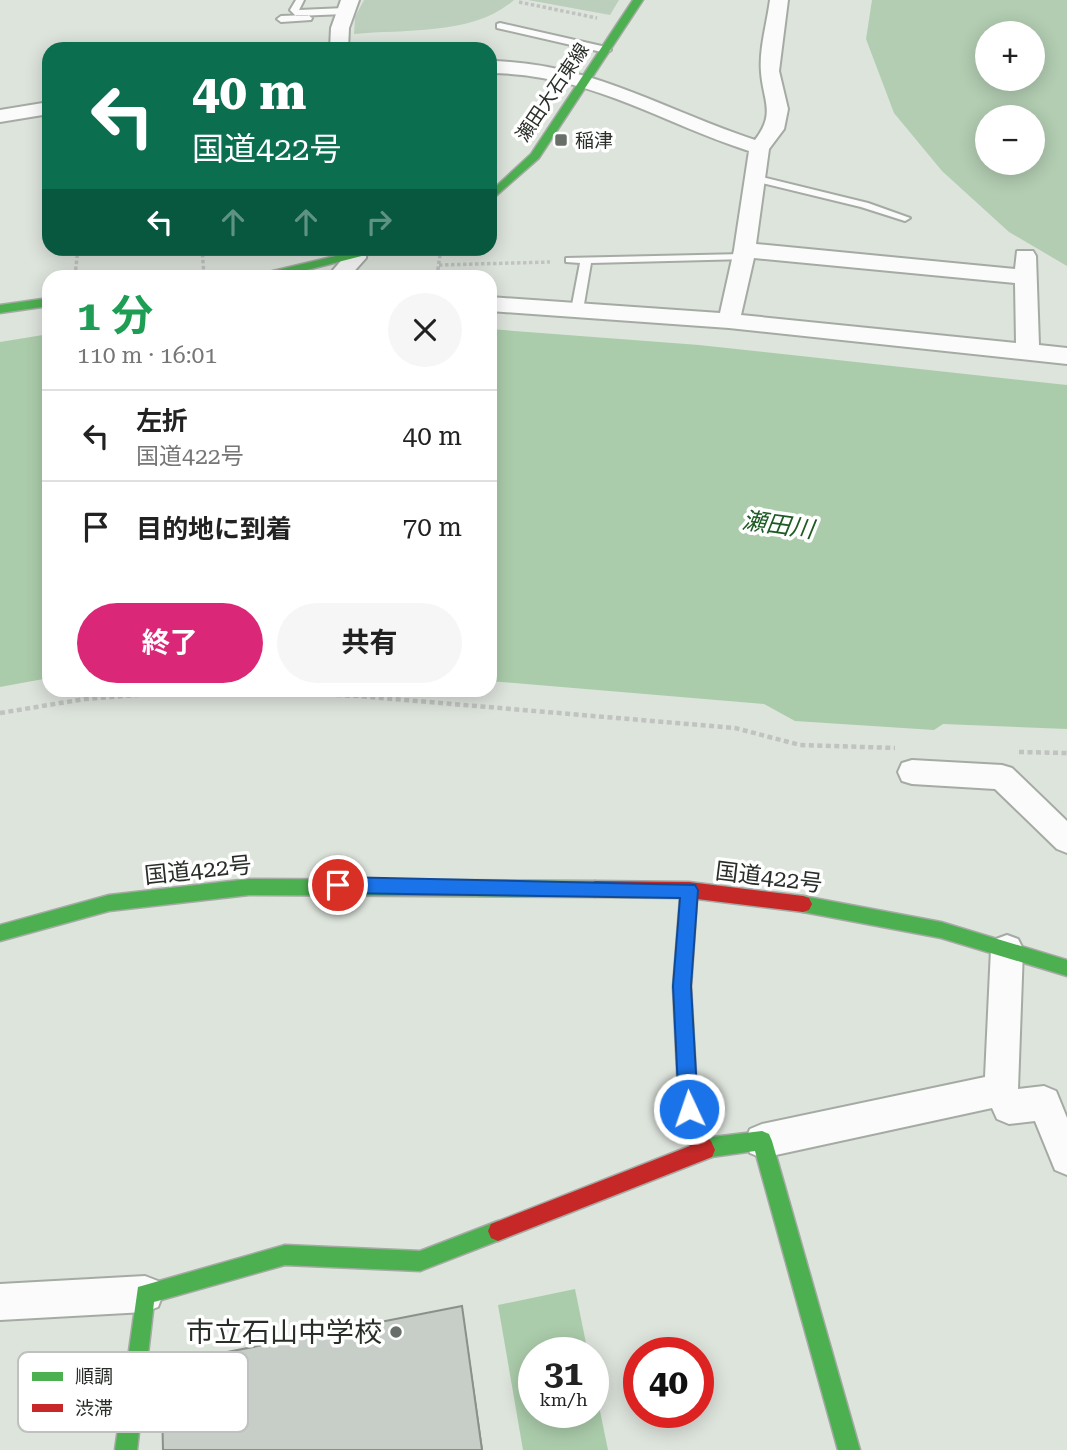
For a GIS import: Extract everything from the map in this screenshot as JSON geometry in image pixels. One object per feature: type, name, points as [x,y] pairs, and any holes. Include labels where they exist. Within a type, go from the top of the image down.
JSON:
[{"type":"main road","name":"瀬田大石東線","points":[[497,191],[535,156],[638,0]]},
{"type":"main road","points":[[292,270],[345,256]]},
{"type":"main road","points":[[0,309],[42,303]]},
{"type":"main road","name":"国道422号","points":[[0,933],[109,903],[182,892],[249,887],[338,885],[689,890],[821,906],[941,930],[1067,968]]},
{"type":"main road","points":[[689,890],[682,986],[690,1133],[705,1150]]},
{"type":"main road","points":[[138,1352],[145,1294],[285,1255],[420,1261],[705,1150],[762,1141],[849,1450]]},
{"type":"main road","points":[[126,1450],[128,1432]]},
{"type":"street","points":[[729,321],[744,253],[760,148],[774,129],[778,109],[770,71],[779,0]]},
{"type":"street","points":[[340,42],[346,9]]},
{"type":"street","points":[[497,67],[533,66],[588,79],[716,136],[760,148]]},
{"type":"street","points":[[0,116],[42,109]]},
{"type":"street","points":[[744,253],[1025,267],[1028,352]]},
{"type":"street","points":[[343,270],[354,256]]},
{"type":"street","points":[[497,304],[729,321],[1067,356]]},
{"type":"street","points":[[907,760],[1002,776],[1067,840]]},
{"type":"street","points":[[1007,949],[1002,1090],[1009,1107],[1044,1103],[1067,1158]]},
{"type":"street","points":[[762,1141],[1002,1090]]},
{"type":"street","points":[[0,1302],[145,1294]]},
{"type":"lane","points":[[300,0],[294,10],[296,13],[346,9]]},
{"type":"lane","points":[[281,19],[346,9]]},
{"type":"lane","points":[[500,26],[606,50]]},
{"type":"lane","points":[[754,178],[905,218]]},
{"type":"lane","points":[[570,260],[744,253]]},
{"type":"lane","points":[[577,310],[586,260]]},
{"type":"path","points":[[519,2],[624,23]]},
{"type":"path","points":[[438,270],[440,256]]},
{"type":"path","points":[[439,265],[570,260]]},
{"type":"path","points":[[0,713],[111,697]]},
{"type":"path","points":[[370,697],[735,728],[800,745],[907,760]]},
{"type":"path","points":[[1011,751],[1067,753]]},
{"type":"shaded area","points":[[364,0],[514,0],[497,12],[459,25],[416,31],[354,34],[355,17]]},
{"type":"shaded area","points":[[528,0],[619,0],[610,15]]},
{"type":"shaded area","points":[[872,0],[1067,0],[1067,266],[1009,232],[942,171],[894,113],[866,39]]},
{"type":"water","name":"瀬田川","points":[[497,330],[699,345],[1067,385],[1067,729],[943,724],[934,730],[795,721],[764,704],[497,682]]},
{"type":"water","points":[[42,335],[42,679],[0,687],[0,342]]},
{"type":"water","points":[[575,1289],[585,1337],[518,1337],[518,1421],[498,1305]]},
{"type":"water","points":[[519,1428],[603,1428],[608,1450],[523,1450]]},
{"type":"building","points":[[462,1306],[482,1450],[163,1450],[163,1432],[248,1432],[248,1352],[227,1352]]},
{"type":"traffic: fast","points":[[497,191],[535,156],[638,0]]},
{"type":"traffic: fast","points":[[294,270],[353,256]]},
{"type":"traffic: fast","points":[[0,309],[42,303]]},
{"type":"traffic: fast","points":[[0,933],[109,903],[249,887],[595,889]]},
{"type":"traffic: fast","points":[[803,904],[941,930],[1067,968]]},
{"type":"traffic: fast","points":[[704,1148],[762,1141],[849,1450]]},
{"type":"traffic: fast","points":[[138,1352],[145,1294],[285,1255],[420,1261],[498,1231]]},
{"type":"traffic: fast","points":[[126,1450],[128,1432]]},
{"type":"traffic: jam","points":[[595,889],[689,890],[803,904]]},
{"type":"traffic: jam","points":[[689,890],[682,987],[690,1133],[704,1148]]},
{"type":"traffic: jam","points":[[498,1231],[705,1150]]},
{"type":"place","name":"稲津","points":[[561,140]]},
{"type":"place","name":"市立石山中学校","points":[[396,1332]]},
{"type":"route","points":[[338,885],[689,890],[682,986],[689,1109]]}]
